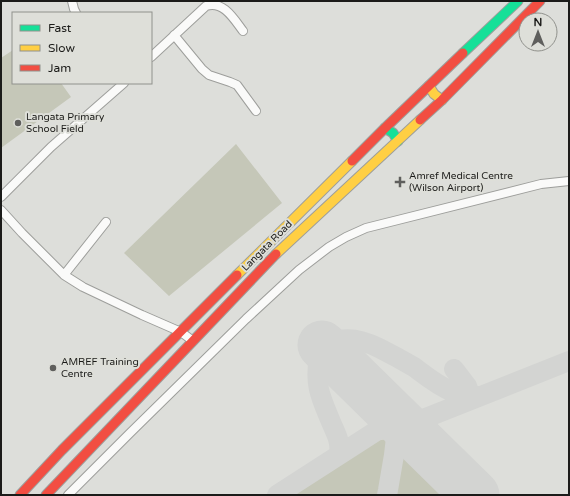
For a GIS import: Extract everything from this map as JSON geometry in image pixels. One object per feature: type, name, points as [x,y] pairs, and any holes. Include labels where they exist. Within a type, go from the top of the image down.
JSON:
[{"type":"main road","name":"Langata Road","points":[[20,495],[62,450],[386,128],[518,1]]},
{"type":"main road","name":"Langata Road","points":[[46,495],[236,298],[274,256],[442,100],[540,1]]},
{"type":"main road","points":[[429,86],[434,94],[442,100]]},
{"type":"main road","points":[[386,128],[393,133],[398,141]]},
{"type":"street","points":[[72,1],[76,12]]},
{"type":"street","points":[[152,56],[206,6],[211,4],[217,4],[226,8],[243,31]]},
{"type":"street","points":[[174,35],[202,69],[209,75],[237,85],[256,111]]},
{"type":"street","points":[[1,197],[114,87]]},
{"type":"street","points":[[68,495],[246,319],[299,270],[329,247],[366,228],[541,184],[569,181]]},
{"type":"street","points":[[1,210],[64,275],[83,287],[181,332],[193,341]]},
{"type":"street","points":[[64,275],[106,222]]},
{"type":"green space","name":"Langata Primary School Field","points":[[12,51],[12,84],[62,84],[71,97],[1,148],[1,58]]},
{"type":"green space","points":[[236,144],[282,203],[169,296],[124,253]]},
{"type":"green space","points":[[390,439],[399,443],[450,495],[293,495],[359,450],[378,440]]},
{"type":"taxiway","points":[[340,340],[355,340],[370,344],[414,367],[432,381],[448,390],[463,395],[480,396]]},
{"type":"taxiway","points":[[319,358],[317,376],[319,391],[338,438],[339,455]]},
{"type":"taxiway","points":[[421,442],[418,427],[420,421],[423,419],[569,361]]},
{"type":"taxiway","points":[[454,369],[468,388],[467,397],[462,403]]},
{"type":"taxiway","points":[[277,495],[384,426],[389,426],[399,430],[421,442]]},
{"type":"taxiway","points":[[387,495],[397,429]]},
{"type":"runway","points":[[322,345],[475,495]]},
{"type":"traffic: fast","points":[[463,53],[518,1]]},
{"type":"traffic: fast","points":[[385,128],[393,133],[398,141]]},
{"type":"traffic: slow","points":[[429,86],[434,94],[442,100]]},
{"type":"traffic: slow","points":[[276,254],[420,120]]},
{"type":"traffic: slow","points":[[237,275],[352,161]]},
{"type":"traffic: jam","points":[[420,120],[442,100],[540,1]]},
{"type":"traffic: jam","points":[[352,161],[463,53]]},
{"type":"traffic: jam","points":[[46,495],[276,254]]},
{"type":"traffic: jam","points":[[20,495],[62,450],[237,275]]},
{"type":"place","name":"Langata Primary School Field","points":[[18,123]]},
{"type":"place","name":"Amref Medical Centre (Wilson Airport)","points":[[400,182]]},
{"type":"place","name":"AMREF Training Centre","points":[[53,368]]}]
